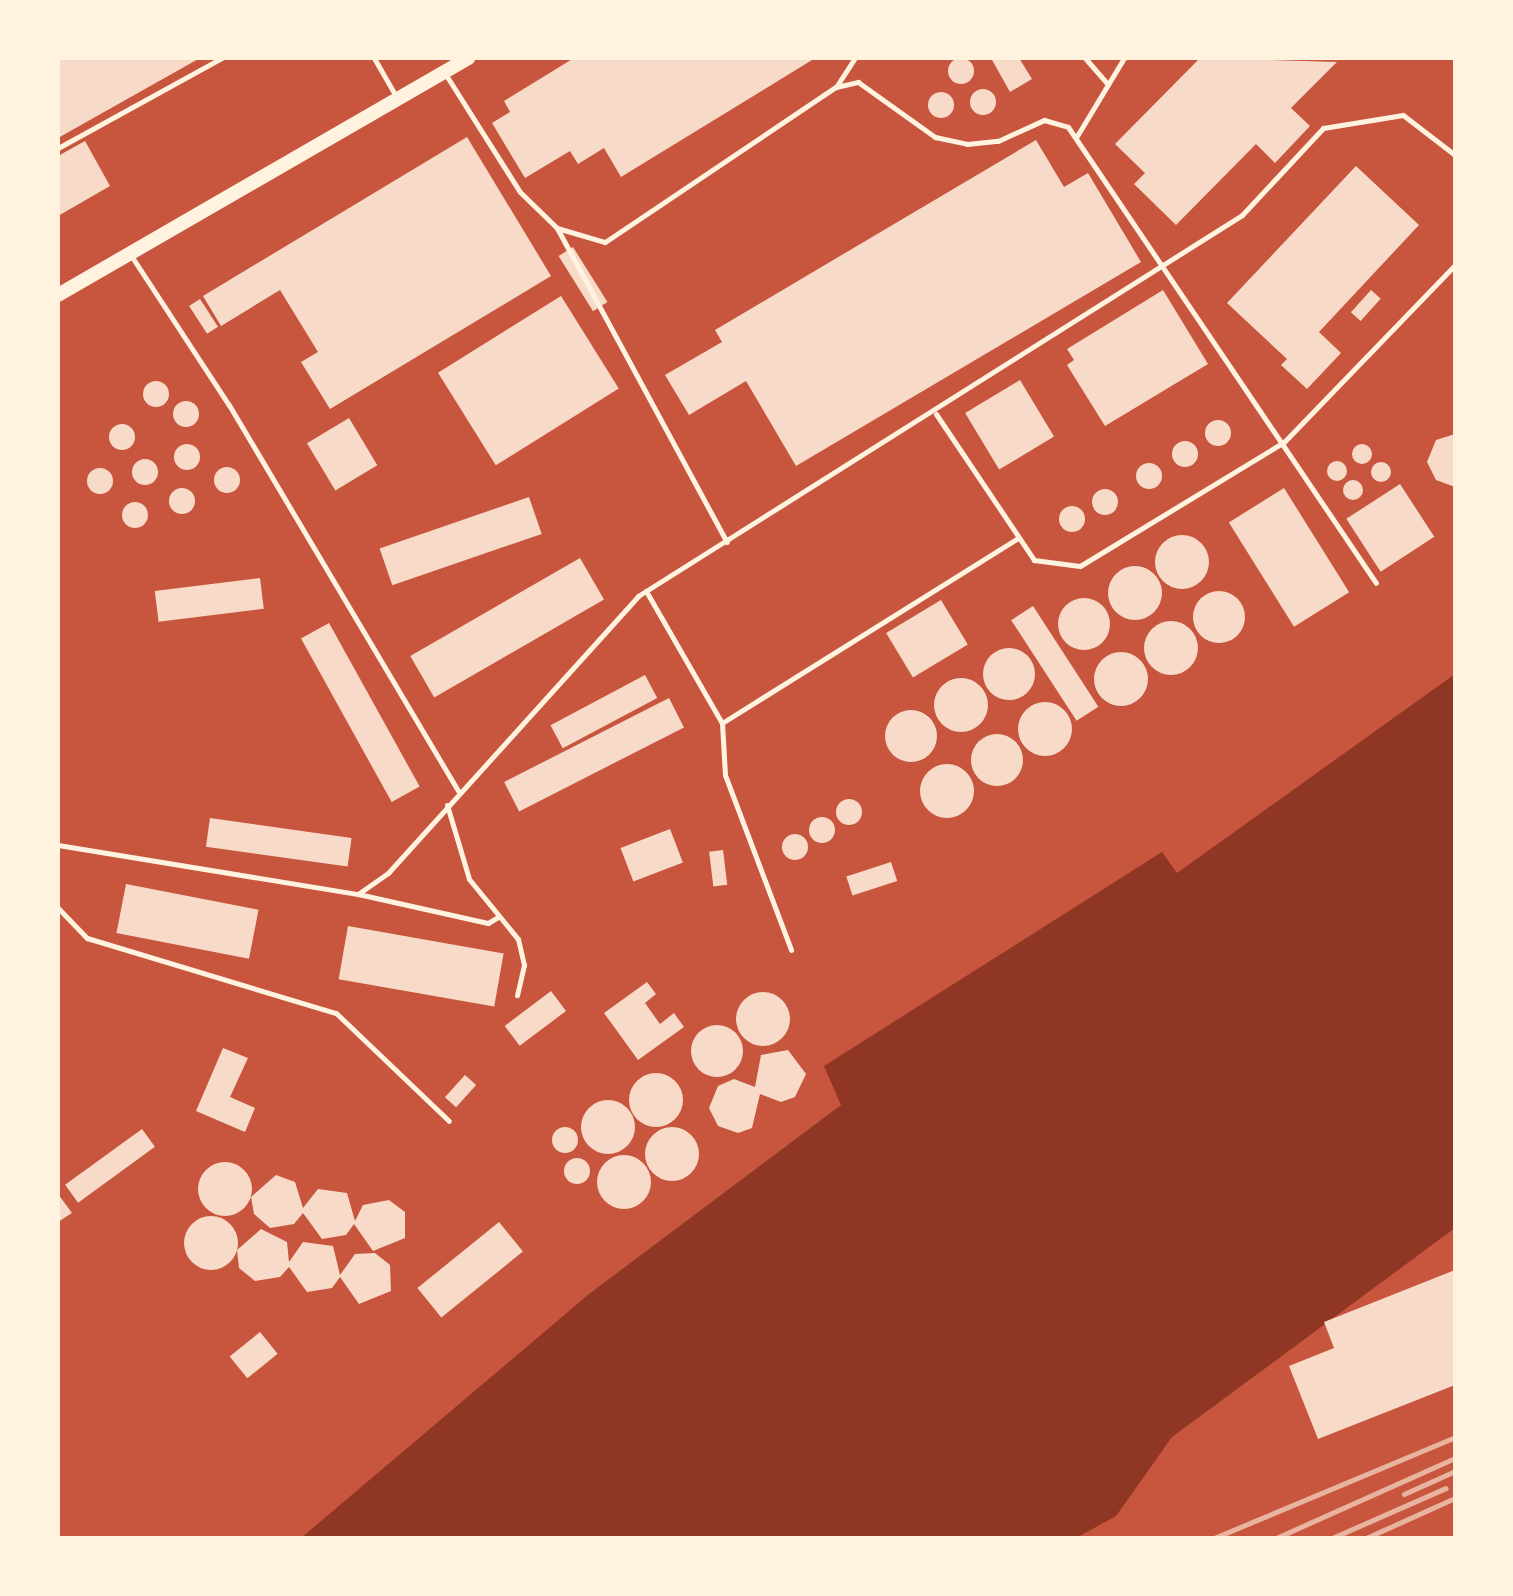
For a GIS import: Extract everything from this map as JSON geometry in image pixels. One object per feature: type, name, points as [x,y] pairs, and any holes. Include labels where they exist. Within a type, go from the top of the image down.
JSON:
[{"type":"main road","points":[[58,295],[469,58]]},
{"type":"lane","points":[[58,148],[222,58]]},
{"type":"lane","points":[[374,58],[397,99]]},
{"type":"lane","points":[[836,87],[855,58]]},
{"type":"lane","points":[[1085,58],[1108,84]]},
{"type":"lane","points":[[1112,58],[1120,65]]},
{"type":"lane","points":[[1076,136],[1124,58]]},
{"type":"lane","points":[[444,72],[520,192],[557,228],[727,542]]},
{"type":"lane","points":[[557,228],[605,242],[836,87],[858,82],[935,137],[967,144],[998,141],[1044,120],[1076,136],[1167,265],[1376,583]]},
{"type":"lane","points":[[358,894],[388,873],[458,791],[646,591],[936,414],[1242,215],[1323,128],[1403,115],[1455,155]]},
{"type":"lane","points":[[130,254],[229,405],[458,791]]},
{"type":"lane","points":[[936,414],[1017,539],[1034,560],[1080,566],[1284,442],[1455,265]]},
{"type":"lane","points":[[722,723],[1017,539]]},
{"type":"lane","points":[[646,591],[722,723],[725,775],[791,950]]},
{"type":"lane","points":[[447,804],[452,840],[498,917],[518,939],[524,965],[517,995]]},
{"type":"lane","points":[[58,845],[358,894],[488,923],[498,917]]},
{"type":"lane","points":[[58,908],[87,938],[336,1013],[449,1121]]},
{"type":"shaded area","points":[[1455,674],[1455,1228],[1172,1437],[1116,1516],[1076,1538],[301,1538],[589,1294],[841,1105],[824,1066],[1162,852],[1177,873]]},
{"type":"building","points":[[58,58],[200,58],[58,138]]},
{"type":"building","points":[[574,58],[812,60],[621,177],[604,148],[578,164],[570,151],[525,178],[492,123],[510,112],[504,101]]},
{"type":"building","points":[[961,58],[970,62],[974,71],[970,80],[961,84],[952,80],[948,71],[952,62]]},
{"type":"building","points":[[991,58],[1019,58],[1032,79],[1010,92]]},
{"type":"building","points":[[1200,58],[1337,62],[1291,108],[1310,126],[1275,163],[1256,144],[1176,225],[1134,184],[1145,173],[1115,144]]},
{"type":"building","points":[[983,89],[992,93],[996,102],[992,111],[983,115],[974,111],[970,102],[974,93]]},
{"type":"building","points":[[941,92],[950,96],[954,105],[950,114],[941,118],[932,114],[928,105],[932,96]]},
{"type":"building","points":[[467,137],[551,276],[330,409],[301,362],[318,352],[280,290],[221,326],[203,296]]},
{"type":"building","points":[[1036,140],[1064,187],[1088,173],[1141,262],[796,466],[746,381],[689,415],[665,375],[722,342],[715,330]]},
{"type":"building","points":[[85,141],[110,186],[58,216],[58,156]]},
{"type":"building","points":[[1356,166],[1419,225],[1319,332],[1341,353],[1307,389],[1281,365],[1287,359],[1227,303]]},
{"type":"building","points":[[573,247],[607,302],[593,311],[559,256]]},
{"type":"building","points":[[1163,290],[1208,364],[1105,426],[1067,365],[1074,360],[1067,349]]},
{"type":"building","points":[[1371,290],[1381,299],[1361,321],[1351,312]]},
{"type":"building","points":[[561,296],[619,388],[496,465],[438,373]]},
{"type":"building","points":[[200,299],[218,327],[207,334],[189,306]]},
{"type":"building","points":[[1020,380],[1054,437],[999,470],[965,413]]},
{"type":"building","points":[[156,381],[165,385],[169,394],[165,403],[156,407],[147,403],[143,394],[147,385]]},
{"type":"building","points":[[186,401],[195,405],[199,414],[195,423],[186,427],[177,423],[173,414],[177,405]]},
{"type":"building","points":[[349,418],[377,465],[335,490],[307,443]]},
{"type":"building","points":[[1218,420],[1227,424],[1231,433],[1227,442],[1218,446],[1209,442],[1205,433],[1209,424]]},
{"type":"building","points":[[122,424],[131,428],[135,437],[131,446],[122,450],[113,446],[109,437],[113,428]]},
{"type":"building","points":[[1455,434],[1455,487],[1436,480],[1427,462],[1436,440]]},
{"type":"building","points":[[1185,441],[1194,445],[1198,454],[1194,463],[1185,467],[1176,463],[1172,454],[1176,445]]},
{"type":"building","points":[[187,444],[196,448],[200,457],[196,466],[187,470],[178,466],[174,457],[178,448]]},
{"type":"building","points":[[1362,444],[1369,447],[1372,454],[1369,461],[1362,464],[1355,461],[1352,454],[1355,447]]},
{"type":"building","points":[[145,459],[154,463],[158,472],[154,481],[145,485],[136,481],[132,472],[136,463]]},
{"type":"building","points":[[1337,461],[1344,464],[1347,471],[1344,478],[1337,481],[1330,478],[1327,471],[1330,464]]},
{"type":"building","points":[[1381,462],[1388,465],[1391,472],[1388,479],[1381,482],[1374,479],[1371,472],[1374,465]]},
{"type":"building","points":[[1149,463],[1158,467],[1162,476],[1158,485],[1149,489],[1140,485],[1136,476],[1140,467]]},
{"type":"building","points":[[227,467],[236,471],[240,480],[236,489],[227,493],[218,489],[214,480],[218,471]]},
{"type":"building","points":[[100,468],[109,472],[113,481],[109,490],[100,494],[91,490],[87,481],[91,472]]},
{"type":"building","points":[[1353,480],[1360,483],[1363,490],[1360,497],[1353,500],[1346,497],[1343,490],[1346,483]]},
{"type":"building","points":[[1400,484],[1434,537],[1381,572],[1346,519]]},
{"type":"building","points":[[182,488],[191,492],[195,501],[191,510],[182,514],[173,510],[169,501],[173,492]]},
{"type":"building","points":[[1284,488],[1349,592],[1294,627],[1229,522]]},
{"type":"building","points":[[1105,489],[1114,493],[1118,502],[1114,511],[1105,515],[1096,511],[1092,502],[1096,493]]},
{"type":"building","points":[[529,497],[542,534],[392,585],[380,548]]},
{"type":"building","points":[[135,502],[144,506],[148,515],[144,524],[135,528],[126,524],[122,515],[126,506]]},
{"type":"building","points":[[1072,506],[1081,510],[1085,519],[1081,528],[1072,532],[1063,528],[1059,519],[1063,510]]},
{"type":"building","points":[[1182,535],[1201,543],[1209,562],[1201,581],[1182,589],[1163,581],[1155,562],[1163,543]]},
{"type":"building","points":[[580,558],[604,600],[434,698],[410,656]]},
{"type":"building","points":[[1135,566],[1154,574],[1162,593],[1154,612],[1135,620],[1116,612],[1108,593],[1116,574]]},
{"type":"building","points":[[260,578],[264,609],[159,622],[155,591]]},
{"type":"building","points":[[1219,591],[1238,598],[1245,617],[1238,636],[1219,643],[1200,636],[1193,617],[1200,598]]},
{"type":"building","points":[[1084,598],[1103,605],[1110,624],[1103,643],[1084,650],[1065,643],[1058,624],[1065,605]]},
{"type":"building","points":[[941,600],[968,645],[913,678],[886,633]]},
{"type":"building","points":[[1033,606],[1098,707],[1077,721],[1011,620]]},
{"type":"building","points":[[1171,621],[1190,629],[1198,648],[1190,667],[1171,675],[1152,667],[1144,648],[1152,629]]},
{"type":"building","points":[[329,623],[420,787],[392,802],[301,639]]},
{"type":"building","points":[[1009,648],[1028,655],[1035,674],[1028,693],[1009,700],[990,693],[983,674],[990,655]]},
{"type":"building","points":[[1121,652],[1140,660],[1148,679],[1140,698],[1121,706],[1102,698],[1094,679],[1102,660]]},
{"type":"building","points":[[645,675],[657,698],[563,748],[551,725]]},
{"type":"building","points":[[961,678],[980,686],[988,705],[980,724],[961,732],[942,724],[934,705],[942,686]]},
{"type":"building","points":[[669,698],[684,727],[519,811],[504,782]]},
{"type":"building","points":[[1045,702],[1064,710],[1072,729],[1064,748],[1045,756],[1026,748],[1018,729],[1026,710]]},
{"type":"building","points":[[911,710],[930,717],[937,736],[930,755],[911,762],[892,755],[885,736],[892,717]]},
{"type":"building","points":[[997,734],[1016,741],[1023,760],[1016,779],[997,786],[978,779],[971,760],[978,741]]},
{"type":"building","points":[[947,764],[966,772],[974,791],[966,810],[947,818],[928,810],[920,791],[928,772]]},
{"type":"building","points":[[849,799],[859,802],[862,812],[859,822],[849,825],[839,822],[836,812],[839,802]]},
{"type":"building","points":[[822,817],[831,821],[835,830],[831,839],[822,843],[813,839],[809,830],[813,821]]},
{"type":"building","points":[[210,818],[352,838],[348,867],[206,847]]},
{"type":"building","points":[[670,829],[683,863],[633,882],[621,848]]},
{"type":"building","points":[[795,834],[804,838],[808,847],[804,856],[795,860],[786,856],[782,847],[786,838]]},
{"type":"building","points":[[723,850],[727,885],[713,886],[709,852]]},
{"type":"building","points":[[891,862],[897,881],[852,896],[846,877]]},
{"type":"building","points":[[126,884],[259,910],[249,959],[116,933]]},
{"type":"building","points":[[348,926],[504,953],[494,1007],[339,979]]},
{"type":"building","points":[[647,982],[656,994],[645,1003],[660,1024],[674,1013],[684,1027],[638,1060],[604,1013]]},
{"type":"building","points":[[551,991],[566,1011],[520,1046],[505,1026]]},
{"type":"building","points":[[763,992],[782,1000],[790,1019],[782,1038],[763,1046],[744,1038],[736,1019],[744,1000]]},
{"type":"building","points":[[717,1025],[736,1032],[743,1051],[736,1070],[717,1077],[698,1070],[691,1051],[698,1032]]},
{"type":"building","points":[[223,1048],[248,1058],[230,1097],[255,1108],[245,1132],[196,1111]]},
{"type":"building","points":[[788,1050],[806,1074],[795,1097],[781,1102],[760,1094],[752,1128],[738,1133],[718,1126],[709,1108],[718,1086],[734,1079],[755,1087],[761,1055]]},
{"type":"building","points":[[656,1073],[675,1081],[683,1100],[675,1119],[656,1127],[637,1119],[629,1100],[637,1081]]},
{"type":"building","points":[[465,1075],[476,1085],[456,1107],[445,1097]]},
{"type":"building","points":[[608,1100],[627,1108],[635,1127],[627,1146],[608,1154],[589,1146],[581,1127],[589,1108]]},
{"type":"building","points":[[565,1127],[574,1131],[578,1140],[574,1149],[565,1153],[556,1149],[552,1140],[556,1131]]},
{"type":"building","points":[[672,1127],[691,1135],[699,1154],[691,1173],[672,1181],[653,1173],[645,1154],[653,1135]]},
{"type":"building","points":[[142,1129],[155,1147],[78,1203],[65,1185]]},
{"type":"building","points":[[624,1155],[643,1163],[651,1182],[643,1201],[624,1209],[605,1201],[597,1182],[605,1163]]},
{"type":"building","points":[[577,1158],[586,1162],[590,1171],[586,1180],[577,1184],[568,1180],[564,1171],[568,1162]]},
{"type":"building","points":[[225,1162],[244,1170],[252,1189],[244,1208],[225,1216],[206,1208],[198,1189],[206,1170]]},
{"type":"building","points":[[276,1175],[295,1182],[303,1208],[318,1189],[347,1193],[355,1221],[363,1205],[389,1200],[405,1212],[405,1238],[373,1251],[354,1224],[346,1235],[322,1239],[303,1213],[294,1224],[270,1228],[254,1214],[251,1197]]},
{"type":"building","points":[[58,1194],[72,1213],[58,1222]]},
{"type":"building","points":[[211,1216],[230,1224],[238,1243],[230,1262],[211,1270],[192,1262],[184,1243],[192,1224]]},
{"type":"building","points":[[499,1222],[523,1252],[441,1318],[417,1288]]},
{"type":"building","points":[[261,1229],[287,1242],[289,1262],[303,1242],[333,1246],[340,1275],[355,1254],[375,1253],[390,1265],[391,1291],[359,1304],[340,1277],[332,1288],[307,1292],[289,1267],[280,1277],[255,1281],[239,1268],[237,1250]]},
{"type":"building","points":[[1455,1270],[1455,1385],[1318,1439],[1289,1366],[1334,1348],[1324,1322]]},
{"type":"building","points":[[260,1332],[278,1354],[247,1378],[230,1357]]},
{"type":"railway","points":[[1214,1538],[1455,1437]]},
{"type":"railway","points":[[1276,1538],[1455,1458]]},
{"type":"railway","points":[[1404,1494],[1455,1471]]},
{"type":"railway","points":[[1332,1538],[1446,1488]]},
{"type":"railway","points":[[1366,1538],[1455,1498]]}]
